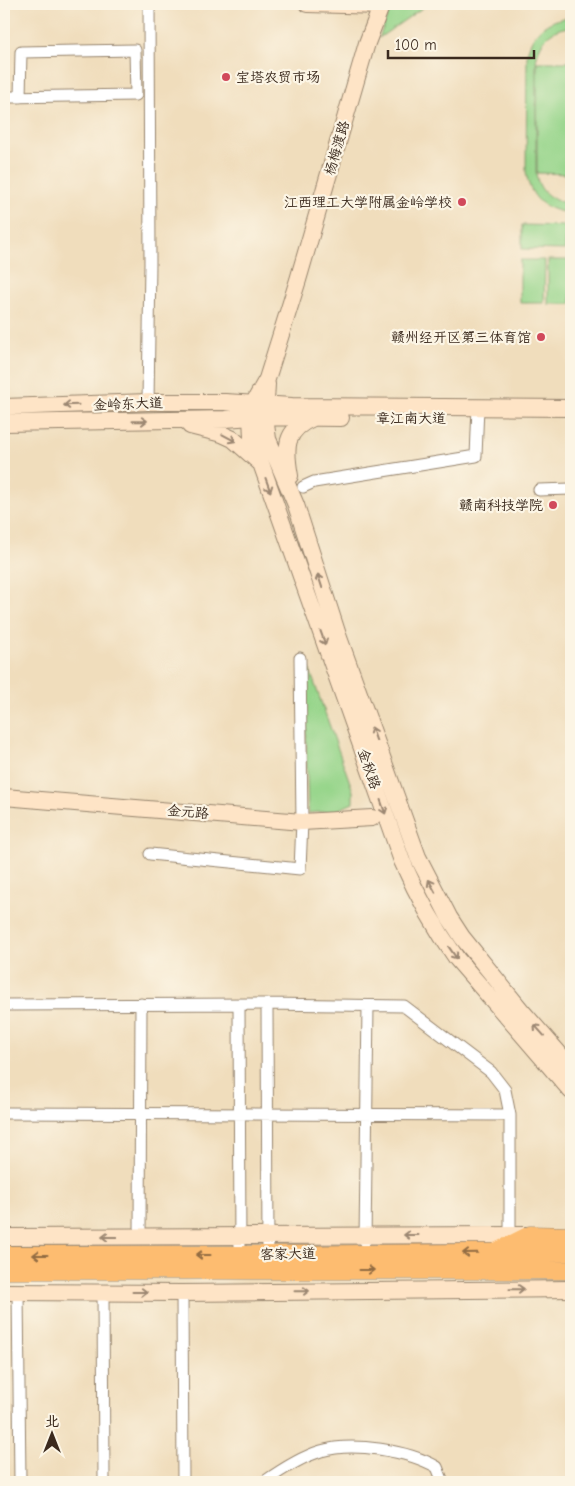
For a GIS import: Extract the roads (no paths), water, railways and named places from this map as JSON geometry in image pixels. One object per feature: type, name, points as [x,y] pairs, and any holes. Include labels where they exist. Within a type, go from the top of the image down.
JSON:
[{"type":"main road","points":[[307,4],[381,5]]},
{"type":"main road","name":"杨梅渡路","points":[[259,411],[367,43],[381,5]]},
{"type":"main road","name":"金岭东大道","points":[[7,406],[225,402],[259,411]]},
{"type":"main road","name":"章江南大道","points":[[259,411],[292,406],[571,417]]},
{"type":"main road","name":"章江南大道","points":[[259,411],[314,418],[571,408]]},
{"type":"main road","name":"金岭东大道","points":[[6,424],[166,420],[259,411]]},
{"type":"main road","name":"金秋路","points":[[259,411],[252,438],[402,861],[413,887],[440,936],[456,959],[571,1091]]},
{"type":"main road","name":"金秋路","points":[[259,411],[268,439],[296,505],[338,635],[403,817],[428,879],[449,917],[472,950],[571,1067]]},
{"type":"main road","points":[[296,505],[287,457],[288,442],[300,424],[314,418]]},
{"type":"main road","points":[[166,420],[227,436],[238,443],[261,464]]},
{"type":"main road","name":"金元路","points":[[4,797],[302,822],[372,818]]},
{"type":"main road","points":[[4,1237],[510,1234],[571,1236]]},
{"type":"main road","points":[[494,1253],[530,1235]]},
{"type":"main road","name":"客家大道","points":[[4,1255],[571,1252]]},
{"type":"main road","name":"客家大道","points":[[4,1270],[571,1270]]},
{"type":"main road","points":[[11,1292],[571,1289]]},
{"type":"street","points":[[148,402],[150,263],[149,4]]},
{"type":"street","points":[[4,97],[20,97],[136,95],[136,50],[21,52],[20,97]]},
{"type":"street","points":[[303,486],[314,482],[476,456],[478,412]]},
{"type":"street","points":[[539,490],[571,489]]},
{"type":"street","points":[[150,854],[300,869],[302,822],[300,658]]},
{"type":"street","points":[[140,1236],[141,1004]]},
{"type":"street","points":[[238,1004],[240,1255]]},
{"type":"street","points":[[267,1004],[268,1255]]},
{"type":"street","points":[[4,1005],[267,1004],[404,1006],[491,1072],[506,1090],[510,1115],[510,1234]]},
{"type":"street","points":[[365,1254],[368,1006]]},
{"type":"street","points":[[4,1113],[267,1116],[510,1115]]},
{"type":"street","points":[[11,1292],[20,1482]]},
{"type":"street","points":[[103,1292],[104,1482]]},
{"type":"street","points":[[182,1292],[183,1482]]},
{"type":"street","points":[[264,1482],[284,1469],[320,1451],[347,1447],[408,1455],[426,1461],[437,1467],[443,1482]]},
{"type":"place","name":"宝塔农贸市场","points":[[226,77]]},
{"type":"place","name":"江西理工大学附属金岭学校","points":[[462,202]]},
{"type":"place","name":"赣州经开区第三体育馆","points":[[541,337]]},
{"type":"place","name":"赣南科技学院","points":[[553,505]]}]
